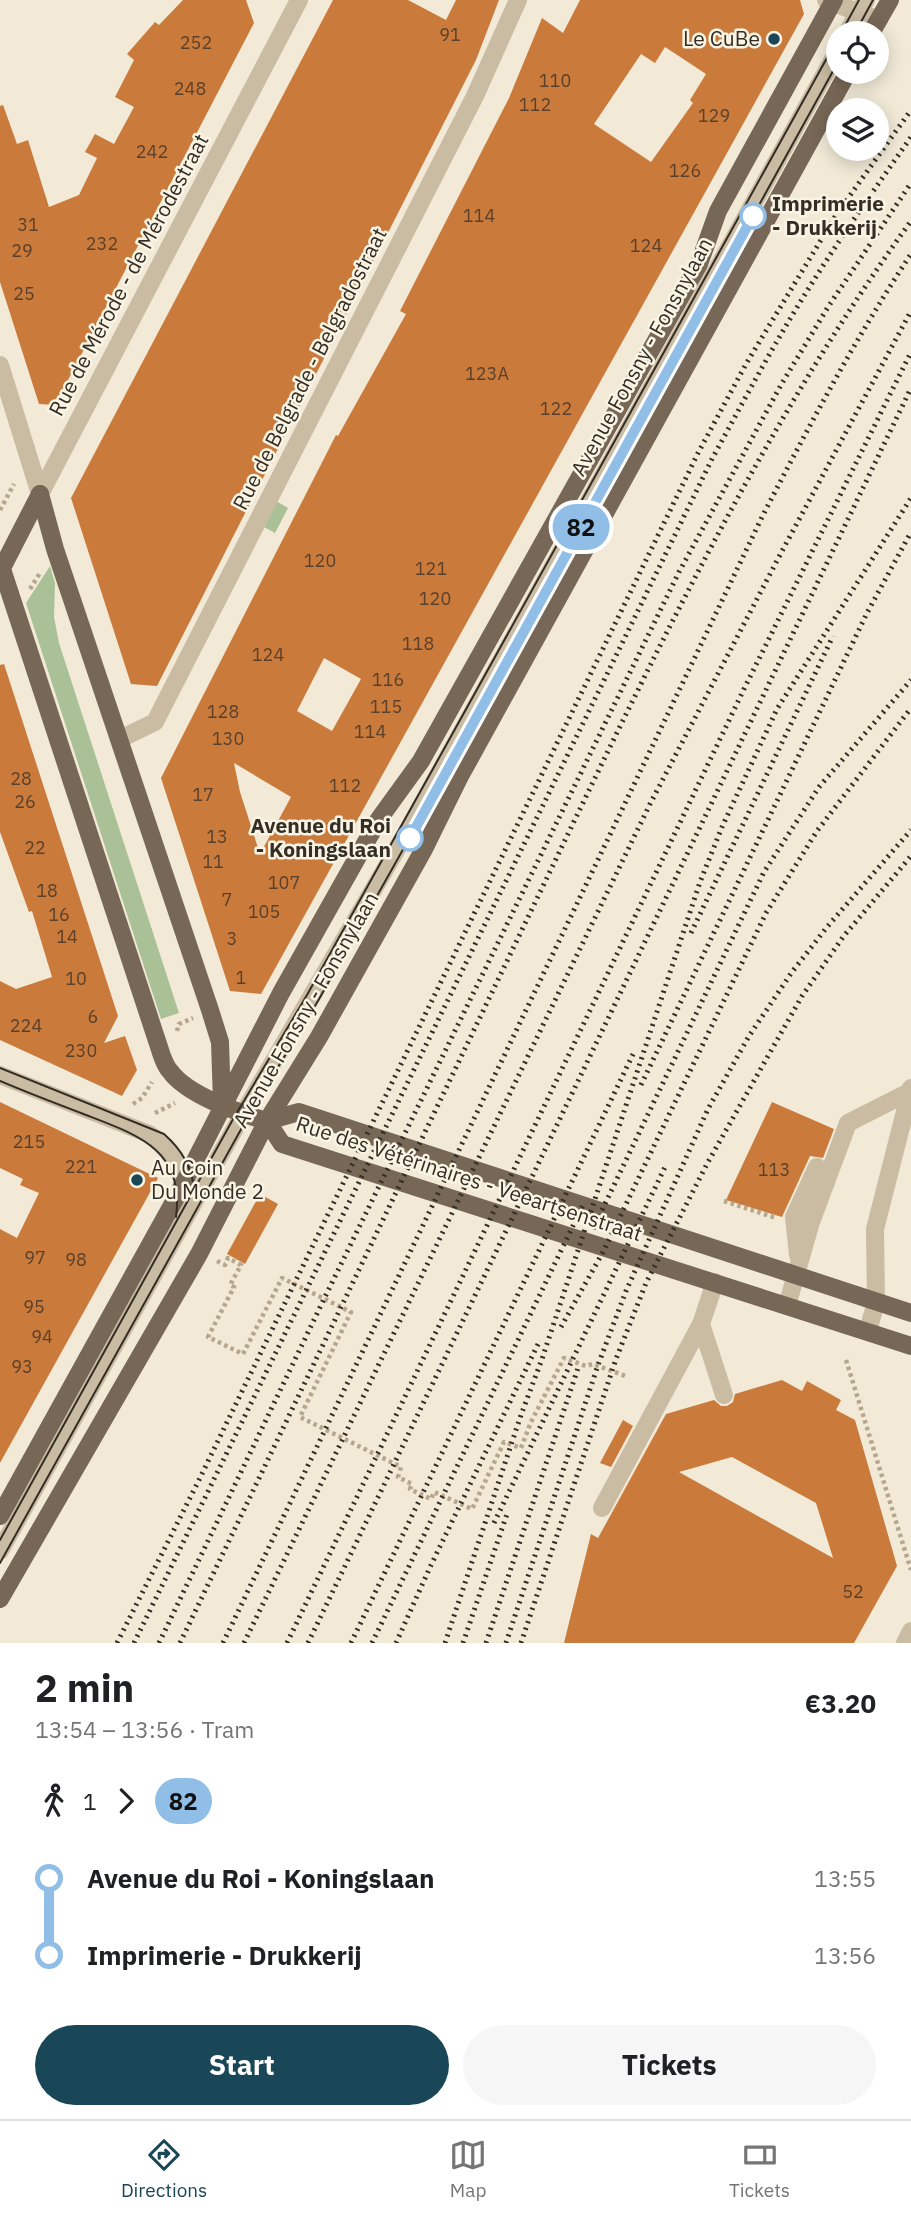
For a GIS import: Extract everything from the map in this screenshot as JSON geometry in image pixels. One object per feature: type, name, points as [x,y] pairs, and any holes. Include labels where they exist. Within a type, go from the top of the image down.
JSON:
[{"type":"main road","points":[[878,21],[890,0]]},
{"type":"main road","name":"Avenue Fonsny - Fonsnylaan","points":[[0,1516],[184,1184],[281,993],[379,819],[421,761],[699,264],[718,211],[830,1]]},
{"type":"main road","name":"Avenue Fonsny - Fonsnylaan","points":[[0,1599],[199,1254],[267,1121],[319,1037],[418,860],[459,778],[841,84]]},
{"type":"main road","name":"Rue de Mérode - de Mérodestraat","points":[[1,569],[40,494]]},
{"type":"main road","points":[[40,494],[55,549],[220,1042],[222,1106]]},
{"type":"main road","points":[[1,569],[162,1056],[170,1072],[222,1106],[267,1121]]},
{"type":"main road","name":"Rue des Vétérinaires - Veeartsenstraat","points":[[911,1313],[876,1302],[797,1268],[299,1112],[267,1121],[282,1144],[911,1346]]},
{"type":"street","name":"Rue de Mérode - de Mérodestraat","points":[[40,494],[299,0]]},
{"type":"street","name":"Rue de Belgrade - Belgradostraat","points":[[120,738],[155,722],[475,96],[518,0]]},
{"type":"street","points":[[830,1],[862,6],[871,21]]},
{"type":"street","name":"Avenue Fonsny - Fonsnylaan","points":[[0,1551],[243,1114],[405,835],[826,72]]},
{"type":"street","points":[[0,365],[40,494]]},
{"type":"street","points":[[0,1075],[136,1128],[158,1140],[176,1161],[184,1184]]},
{"type":"street","points":[[787,1306],[811,1222],[848,1123],[910,1090]]},
{"type":"street","points":[[868,1331],[876,1302],[875,1229],[910,1090]]},
{"type":"street","name":"Avenue Fonsny - Fonsnylaan","points":[[217,1161],[225,1129],[222,1106]]},
{"type":"street","points":[[797,1268],[794,1217],[817,1167]]},
{"type":"street","points":[[602,1508],[701,1324],[715,1282]]},
{"type":"street","points":[[701,1324],[724,1395]]},
{"type":"street","points":[[905,1643],[911,1631]]},
{"type":"path","points":[[0,510],[16,482]]},
{"type":"path","points":[[24,598],[42,570]]},
{"type":"path","points":[[724,1201],[779,1219]]},
{"type":"path","points":[[225,1265],[228,1258],[241,1265],[230,1285],[234,1287],[208,1337],[243,1354],[282,1278],[351,1312],[300,1417],[401,1467],[398,1477],[412,1484],[410,1489],[431,1499],[434,1492],[472,1510],[504,1442],[521,1448],[531,1422],[564,1358],[586,1366],[593,1364],[628,1377]]},
{"type":"path","points":[[846,1360],[911,1570]]},
{"type":"green space","points":[[276,501],[288,508],[275,533],[262,526]]},
{"type":"green space","points":[[50,566],[55,583],[54,617],[59,643],[179,1013],[161,1019],[26,603]]},
{"type":"building","points":[[183,0],[246,0],[254,23],[55,405],[39,404],[0,282],[0,106],[3,105],[17,144],[28,140],[49,207],[79,195],[97,158],[85,152],[95,134],[114,144],[134,107],[115,97],[134,60],[127,54],[155,22],[159,25]]},
{"type":"building","points":[[333,0],[408,0],[446,20],[456,0],[499,0],[476,60],[157,686],[131,684],[71,498]]},
{"type":"building","points":[[580,0],[800,0],[804,14],[261,994],[230,991],[161,778],[336,435],[338,436],[406,314],[400,311],[509,98],[542,18],[563,33]],"holes":[[[665,47],[706,74],[690,100],[693,103],[651,162],[594,124],[641,54],[655,63]],[[324,658],[361,679],[332,731],[297,711]],[[234,763],[291,797],[260,854],[240,792]]]},
{"type":"building","points":[[4,664],[118,1016],[104,1043],[125,1036],[137,1070],[122,1096],[0,1040],[0,981],[16,989],[52,977],[32,911],[29,912],[0,832],[0,665]]},
{"type":"building","points":[[0,1102],[158,1178],[0,1463],[0,1229],[17,1238],[39,1193],[20,1185],[23,1179],[0,1168]]},
{"type":"building","points":[[772,1102],[834,1129],[823,1158],[810,1156],[782,1217],[726,1200]]},
{"type":"building","points":[[260,1194],[278,1204],[245,1264],[227,1254]]},
{"type":"building","points":[[782,1380],[802,1391],[807,1381],[841,1400],[836,1410],[855,1420],[897,1566],[854,1643],[564,1643],[591,1534],[598,1538],[666,1414],[714,1400],[721,1406],[727,1406],[733,1402],[735,1394]],"holes":[[[732,1457],[816,1503],[833,1558],[679,1472]]]},
{"type":"building","points":[[623,1420],[633,1426],[611,1467],[600,1463]]},
{"type":"tram line","points":[[848,21],[859,0]]},
{"type":"tram line","points":[[862,21],[873,0]]},
{"type":"tram line","points":[[0,1540],[232,1121],[307,995],[826,60]]},
{"type":"tram line","points":[[0,1563],[249,1115],[318,1001],[410,837],[826,84]]},
{"type":"tram line","name":"82","points":[[410,838],[753,216]]},
{"type":"tram line","points":[[0,1068],[164,1134],[185,1159],[194,1191]]},
{"type":"tram line","points":[[0,1081],[123,1130],[154,1148],[173,1176],[177,1194],[176,1217]]},
{"type":"railway","points":[[117,1643],[197,1484],[698,453],[746,364],[836,215],[911,110]]},
{"type":"railway","points":[[134,1643],[712,459],[804,296],[911,137]]},
{"type":"railway","points":[[159,1643],[679,572],[781,385],[828,307],[911,183]]},
{"type":"railway","points":[[180,1643],[660,645],[753,471],[802,386],[911,221]]},
{"type":"railway","points":[[223,1643],[763,515],[852,350],[911,254]]},
{"type":"railway","points":[[244,1643],[650,804],[911,311]]},
{"type":"railway","points":[[287,1643],[744,689],[911,352]]},
{"type":"railway","points":[[308,1643],[911,388]]},
{"type":"railway","points":[[445,1643],[700,882],[722,827],[777,709],[911,498]]},
{"type":"railway","points":[[641,1085],[867,613],[911,532]]},
{"type":"railway","points":[[691,933],[833,636]]},
{"type":"railway","points":[[593,1229],[764,872],[819,787],[911,680]]},
{"type":"railway","points":[[561,1327],[603,1252],[766,913],[817,831],[911,708]]},
{"type":"railway","points":[[506,1643],[598,1365],[626,1291],[708,1109],[749,1036],[792,972],[911,830]]},
{"type":"railway","points":[[521,1643],[616,1359],[646,1283],[708,1162],[802,996],[843,937],[911,856]]},
{"type":"railway","points":[[351,1643],[635,1050]]},
{"type":"railway","points":[[494,1523],[666,1165]]},
{"type":"railway","points":[[372,1643],[583,1205]]},
{"type":"railway","points":[[396,1643],[540,1340]]},
{"type":"railway","points":[[486,1643],[578,1368]]},
{"type":"railway","points":[[463,1643],[507,1514]]},
{"type":"place","name":"Le CuBe","points":[[774,39]]},
{"type":"place","name":"Imprimerie - Drukkerij","points":[[753,216]]},
{"type":"place","name":"Avenue du Roi - Koningslaan","points":[[410,838]]},
{"type":"place","name":"Au Coin Du Monde 2","points":[[137,1180]]}]
